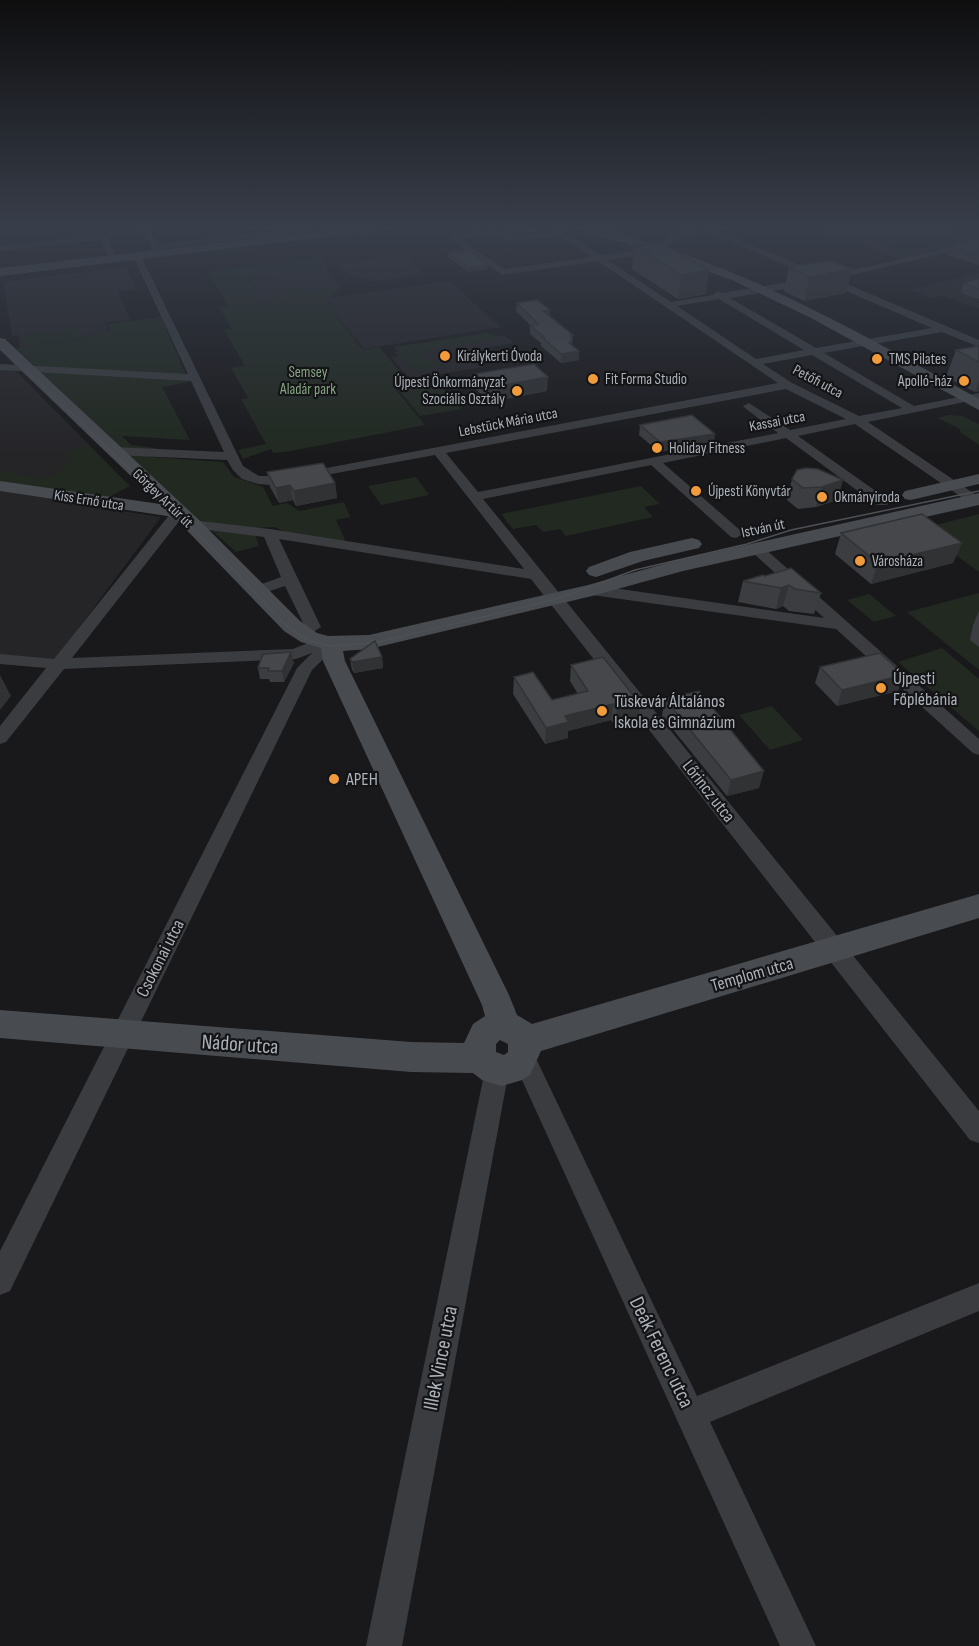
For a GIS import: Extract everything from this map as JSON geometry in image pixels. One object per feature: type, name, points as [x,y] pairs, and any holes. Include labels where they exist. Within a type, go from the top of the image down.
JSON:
[{"type":"street","points":[[159,303],[234,462]]},
{"type":"street","points":[[668,304],[677,303]]},
{"type":"street","points":[[731,303],[913,410]]},
{"type":"street","points":[[790,303],[975,400]]},
{"type":"street","points":[[881,303],[979,344]]},
{"type":"street","name":"Petőfi utca","points":[[668,304],[788,385],[826,403],[858,422],[977,500]]},
{"type":"street","points":[[754,362],[942,329]]},
{"type":"street","name":"Görgey Artúr út","points":[[0,342],[185,518],[296,630],[323,638]]},
{"type":"street","points":[[0,367],[195,378]]},
{"type":"street","name":"Lebstück Mária utca","points":[[234,462],[249,478],[275,481],[788,385]]},
{"type":"street","name":"Kassai utca","points":[[474,497],[913,410],[975,400]]},
{"type":"street","points":[[749,405],[882,502]]},
{"type":"street","points":[[114,451],[234,462]]},
{"type":"street","name":"Lőrincz utca","points":[[438,451],[979,1131]]},
{"type":"street","points":[[655,462],[736,534]]},
{"type":"street","points":[[859,507],[979,479]]},
{"type":"street","name":"Kiss Ernő utca","points":[[0,486],[185,518]]},
{"type":"street","name":"István út","points":[[323,638],[369,642],[592,590],[758,538],[977,500]]},
{"type":"street","points":[[0,738],[57,664],[185,518],[536,575]]},
{"type":"street","name":"Deák Ferenc utca","points":[[270,532],[289,579],[323,638],[498,1005],[506,1051],[545,1107],[692,1414],[798,1646]]},
{"type":"street","name":"István út","points":[[555,597],[572,583],[614,563],[736,534],[758,538]]},
{"type":"street","points":[[758,538],[841,625],[979,749]]},
{"type":"street","points":[[258,590],[289,579]]},
{"type":"street","points":[[592,590],[841,625]]},
{"type":"street","name":"Csokonai utca","points":[[0,1281],[122,1035],[301,661],[323,638]]},
{"type":"street","points":[[0,659],[57,664],[301,661]]},
{"type":"street","name":"Templom utca","points":[[506,1051],[979,906]]},
{"type":"street","name":"Nádor utca","points":[[0,1024],[411,1057],[506,1051]]},
{"type":"street","name":"Illek Vince utca","points":[[384,1646],[506,1051]]},
{"type":"street","points":[[692,1414],[979,1297]]},
{"type":"shaded area","points":[[6,303],[123,303],[130,320],[106,323],[108,331],[86,334],[86,338],[20,347],[18,335],[12,336]]},
{"type":"shaded area","points":[[325,303],[474,303],[501,327],[364,349]]},
{"type":"shaded area","points":[[962,303],[979,303],[979,308]]},
{"type":"shaded area","name":"Királykerti Óvoda","points":[[504,335],[514,343],[486,348],[496,358],[479,361],[484,367],[410,379],[391,357],[398,356],[395,352]]},
{"type":"shaded area","points":[[0,370],[16,371],[113,469],[86,477],[57,501],[161,517],[55,660],[0,656]]},
{"type":"green space","name":"Semsey Aladár park","points":[[226,303],[331,303],[339,308],[336,317],[363,350],[379,347],[412,385],[395,389],[425,425],[291,451],[273,453],[271,449],[243,459],[238,450],[266,444],[241,399],[248,398],[231,368],[245,366],[224,330],[232,329],[219,307],[228,306]]},
{"type":"green space","points":[[161,317],[189,382],[162,387],[190,440],[122,436],[131,445],[156,448],[151,457],[223,462],[234,477],[263,487],[273,506],[287,503],[299,511],[344,502],[350,517],[336,520],[346,542],[288,533],[274,527],[255,528],[197,523],[16,348],[87,338],[86,334],[110,331],[107,324]]},
{"type":"green space","points":[[78,328],[80,338],[22,345],[21,335]]},
{"type":"green space","points":[[485,333],[494,334],[493,340],[419,351],[420,358],[438,361],[444,365],[426,370],[410,365],[394,347]]},
{"type":"green space","points":[[437,382],[461,409],[420,416],[398,389]]},
{"type":"green space","points":[[948,415],[962,416],[979,424],[979,445],[960,432],[960,429],[938,418]]},
{"type":"green space","points":[[88,445],[130,486],[109,497],[0,483],[0,471],[42,479],[54,476],[73,457],[67,456],[73,449]]},
{"type":"green space","points":[[416,477],[429,495],[381,505],[368,486]]},
{"type":"green space","points":[[641,486],[660,504],[644,507],[653,517],[566,536],[560,529],[543,532],[536,525],[513,529],[501,514]]},
{"type":"green space","points":[[979,514],[979,572],[920,529]]},
{"type":"green space","points":[[214,529],[255,534],[259,546],[236,552],[212,531]]},
{"type":"green space","points":[[979,593],[979,670],[907,612]]},
{"type":"green space","points":[[869,594],[896,616],[874,622],[847,600]]},
{"type":"green space","points":[[942,648],[979,679],[979,731],[898,662]]},
{"type":"green space","points":[[772,706],[803,740],[770,750],[739,715]]},
{"type":"building","points":[[517,303],[541,303],[550,310],[543,311],[573,335],[570,335],[572,340],[569,343],[579,351],[561,354],[530,325],[538,324]]},
{"type":"building","points":[[979,346],[979,362],[956,350]]},
{"type":"building","points":[[534,364],[548,377],[489,388],[475,374]]},
{"type":"building","points":[[692,415],[715,434],[660,442],[640,425]]},
{"type":"building","points":[[323,463],[335,483],[294,491],[290,485],[276,488],[267,472]]},
{"type":"building","points":[[818,469],[843,480],[822,487],[803,488],[792,479],[797,470]]},
{"type":"building","points":[[922,514],[962,543],[878,563],[841,533]]},
{"type":"building","points":[[791,568],[821,593],[795,589],[789,585],[781,588],[743,581],[765,576]]},
{"type":"building","points":[[375,641],[382,657],[352,662],[350,659]]},
{"type":"building","points":[[291,652],[282,671],[258,668],[263,654]]},
{"type":"building","points":[[880,653],[904,675],[842,690],[820,667]]},
{"type":"building","points":[[603,657],[640,704],[617,709],[613,704],[565,716],[569,722],[546,728],[514,677],[533,672],[552,700],[588,691],[571,665]]},
{"type":"building","points":[[699,691],[764,771],[731,780],[665,699]]},
{"type":"tram line","points":[[0,345],[205,541],[289,628],[308,640],[329,646],[375,643],[557,599],[635,570],[747,544],[791,530],[979,491]]},
{"type":"place","name":"Királykerti Óvoda","points":[[445,356]]},
{"type":"place","name":"TMS Pilates","points":[[877,359]]},
{"type":"place","name":"Fit Forma Studio","points":[[593,379]]},
{"type":"place","name":"Apolló-ház","points":[[964,381]]},
{"type":"place","name":"Újpesti Önkormányzat Szociális Osztály","points":[[517,391]]},
{"type":"place","name":"Holiday Fitness","points":[[657,448]]},
{"type":"place","name":"Újpesti Könyvtár","points":[[696,491]]},
{"type":"place","name":"Okmányiroda","points":[[822,497]]},
{"type":"place","name":"Városháza","points":[[860,561]]},
{"type":"place","name":"Újpesti Főplébánia","points":[[881,688]]},
{"type":"place","name":"Tüskevár Általános Iskola és Gimnázium","points":[[602,711]]},
{"type":"place","name":"APEH","points":[[334,779]]}]
